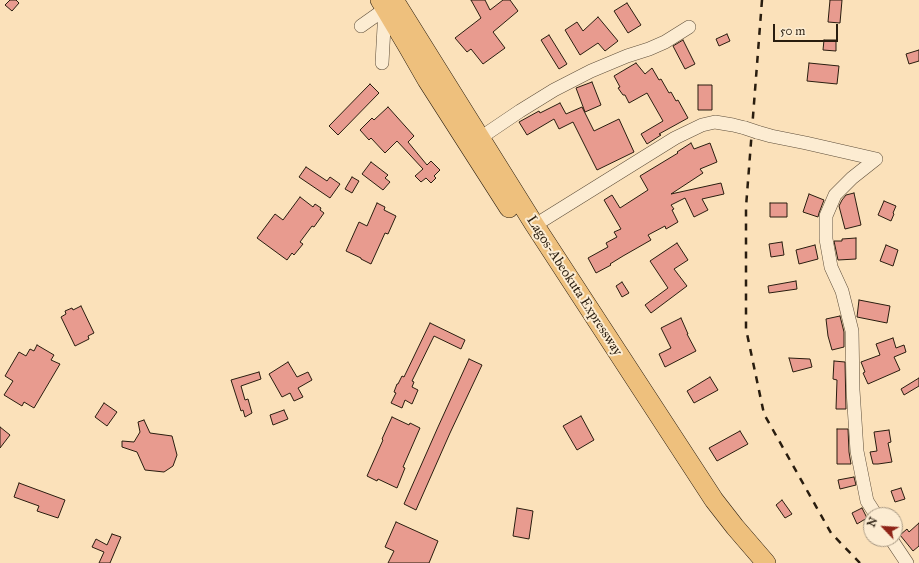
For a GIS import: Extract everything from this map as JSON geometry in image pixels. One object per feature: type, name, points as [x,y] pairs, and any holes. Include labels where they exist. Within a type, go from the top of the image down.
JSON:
[{"type":"highway","name":"Lagos-Abeokuta Expressway","points":[[386,3],[480,138],[534,224],[714,500],[735,528],[766,563]]},
{"type":"highway","name":"Lagos-Abeokuta Expressway","points":[[386,3],[408,47],[427,80],[479,162],[706,510],[750,563]]},
{"type":"street","points":[[361,26],[386,3]]},
{"type":"street","points":[[382,63],[386,3]]},
{"type":"street","points":[[480,138],[520,110],[554,90],[591,71],[665,42],[689,27]]},
{"type":"street","points":[[534,224],[540,222],[675,138],[702,125],[715,122],[876,159],[852,178],[835,195],[826,216],[826,239],[832,267],[842,291],[852,331],[853,390],[857,451],[867,501],[871,507]]},
{"type":"street","points":[[896,547],[907,563]]},
{"type":"building","points":[[10,0],[16,0],[19,3],[12,11],[5,5]]},
{"type":"building","points":[[471,0],[485,0],[490,10],[503,0],[510,0],[518,11],[493,32],[505,48],[483,64],[471,49],[467,52],[455,38],[481,18]]},
{"type":"building","points":[[830,0],[842,0],[840,23],[828,22]]},
{"type":"building","points":[[627,3],[641,25],[628,33],[614,11]]},
{"type":"building","points":[[598,17],[618,41],[605,51],[598,43],[580,55],[565,30],[577,22],[583,31]]},
{"type":"building","points":[[727,34],[730,41],[719,46],[716,39]]},
{"type":"building","points":[[549,35],[567,64],[559,69],[541,40]]},
{"type":"building","points":[[683,40],[695,64],[685,69],[673,46]]},
{"type":"building","points":[[824,40],[836,40],[836,51],[823,50]]},
{"type":"building","points":[[919,50],[919,61],[909,64],[906,54]]},
{"type":"building","points":[[636,63],[645,74],[652,68],[659,80],[661,79],[669,93],[671,92],[676,101],[678,100],[688,118],[659,134],[661,135],[647,144],[641,134],[663,121],[647,93],[629,103],[625,95],[623,95],[618,88],[620,87],[614,76]]},
{"type":"building","points":[[809,63],[839,66],[837,84],[807,81]]},
{"type":"building","points":[[592,82],[601,105],[585,112],[576,88]]},
{"type":"building","points":[[370,84],[379,93],[338,135],[329,126]]},
{"type":"building","points":[[698,85],[712,85],[712,110],[698,110]]},
{"type":"building","points":[[560,103],[566,114],[582,107],[594,131],[619,119],[634,152],[597,170],[573,122],[559,129],[554,119],[527,135],[519,122],[539,111],[540,113]]},
{"type":"building","points":[[388,107],[414,136],[408,142],[427,165],[431,161],[440,170],[434,176],[436,178],[431,183],[426,178],[421,182],[415,176],[423,169],[397,141],[385,153],[371,138],[369,140],[360,130],[372,118],[374,120]]},
{"type":"building","points":[[691,143],[694,149],[710,143],[717,162],[700,169],[703,173],[671,194],[721,183],[724,194],[702,199],[708,210],[694,217],[685,198],[671,205],[674,209],[672,210],[678,222],[666,229],[665,226],[648,235],[651,240],[596,273],[588,258],[608,247],[606,243],[617,237],[614,232],[621,229],[604,200],[612,195],[620,208],[648,190],[640,176],[678,153],[677,152]]},
{"type":"building","points":[[371,162],[388,175],[385,178],[390,182],[383,190],[362,174]]},
{"type":"building","points":[[306,167],[327,181],[330,177],[340,184],[330,198],[299,177]]},
{"type":"building","points":[[352,177],[359,181],[352,193],[345,189]]},
{"type":"building","points":[[854,193],[861,225],[845,229],[839,206],[846,195]]},
{"type":"building","points":[[809,194],[824,200],[818,217],[803,212]]},
{"type":"building","points":[[300,197],[313,207],[315,204],[321,208],[320,210],[324,213],[314,227],[312,226],[300,242],[303,244],[294,255],[292,253],[287,260],[257,238],[275,214],[283,220]]},
{"type":"building","points":[[884,201],[896,206],[891,221],[878,215]]},
{"type":"building","points":[[377,203],[385,207],[384,210],[396,216],[388,234],[385,233],[371,264],[346,251],[359,222],[367,226]]},
{"type":"building","points":[[770,203],[787,203],[787,217],[770,217]]},
{"type":"building","points":[[856,238],[856,259],[838,260],[834,241]]},
{"type":"building","points":[[782,242],[784,255],[771,257],[769,244]]},
{"type":"building","points":[[677,243],[688,260],[674,269],[687,286],[651,313],[645,305],[668,288],[650,261]]},
{"type":"building","points":[[815,245],[818,259],[799,264],[796,250]]},
{"type":"building","points":[[886,245],[898,250],[893,266],[880,261]]},
{"type":"building","points":[[796,281],[797,289],[769,293],[768,286]]},
{"type":"building","points":[[622,282],[629,293],[622,297],[616,286]]},
{"type":"building","points":[[859,300],[890,306],[887,323],[857,317]]},
{"type":"building","points":[[81,306],[94,333],[88,336],[89,339],[75,346],[61,317],[66,314],[65,311],[72,308],[73,310]]},
{"type":"building","points":[[840,316],[844,332],[844,347],[832,350],[828,336],[826,319]]},
{"type":"building","points":[[681,318],[696,351],[665,367],[659,354],[671,348],[661,328]]},
{"type":"building","points":[[430,323],[465,340],[461,349],[434,336],[412,381],[414,382],[412,387],[418,390],[412,404],[405,400],[402,408],[391,403],[396,393],[394,392],[402,376],[404,377]]},
{"type":"building","points":[[893,338],[896,348],[904,345],[906,352],[894,357],[900,370],[868,384],[863,373],[865,372],[861,362],[880,355],[876,344]]},
{"type":"building","points":[[37,345],[54,355],[51,360],[60,364],[34,408],[24,402],[22,406],[4,395],[13,381],[5,376],[19,352],[26,356],[30,349],[34,351]]},
{"type":"building","points":[[789,358],[810,359],[812,367],[793,372]]},
{"type":"building","points":[[469,359],[482,365],[416,510],[404,504]]},
{"type":"building","points":[[834,361],[845,362],[846,409],[836,409],[837,380],[833,379]]},
{"type":"building","points":[[288,362],[297,377],[308,372],[312,380],[298,388],[303,397],[294,401],[290,393],[282,397],[269,374]]},
{"type":"building","points":[[259,372],[261,379],[241,386],[245,400],[248,399],[252,413],[245,417],[243,410],[241,411],[231,380]]},
{"type":"building","points":[[710,377],[718,390],[694,403],[687,391]]},
{"type":"building","points":[[919,378],[919,386],[904,395],[901,389]]},
{"type":"building","points":[[104,403],[117,412],[107,426],[95,417]]},
{"type":"building","points":[[284,410],[288,419],[273,425],[270,415]]},
{"type":"building","points":[[581,416],[594,440],[577,450],[563,426]]},
{"type":"building","points":[[392,417],[409,425],[410,423],[420,428],[403,467],[405,468],[397,488],[378,479],[377,481],[367,476]]},
{"type":"building","points":[[144,420],[150,433],[172,436],[177,455],[173,466],[164,472],[145,470],[137,452],[122,447],[122,441],[134,442],[140,432],[138,422]]},
{"type":"building","points":[[0,427],[10,435],[0,448]]},
{"type":"building","points":[[837,429],[848,429],[851,464],[837,464]]},
{"type":"building","points":[[889,430],[891,442],[888,443],[892,462],[873,464],[870,452],[877,451],[874,432]]},
{"type":"building","points":[[740,431],[748,444],[717,461],[709,448]]},
{"type":"building","points":[[854,477],[856,485],[840,489],[838,480]]},
{"type":"building","points":[[19,483],[65,500],[58,518],[37,511],[39,506],[14,497]]},
{"type":"building","points":[[901,488],[905,499],[895,502],[891,491]]},
{"type":"building","points":[[782,500],[792,514],[785,518],[776,505]]},
{"type":"building","points":[[517,508],[533,511],[529,539],[513,536]]},
{"type":"building","points":[[862,508],[863,520],[857,524],[852,513]]},
{"type":"building","points":[[396,522],[438,541],[429,563],[388,563],[394,551],[385,547]]},
{"type":"building","points":[[919,523],[919,546],[913,551],[903,539],[903,532],[907,529],[909,532]]},
{"type":"building","points":[[112,534],[121,537],[110,563],[99,563],[104,552],[92,547],[96,539],[107,545]]},
{"type":"railway","points":[[762,0],[746,207],[746,329],[764,414],[831,533],[860,563]]}]
